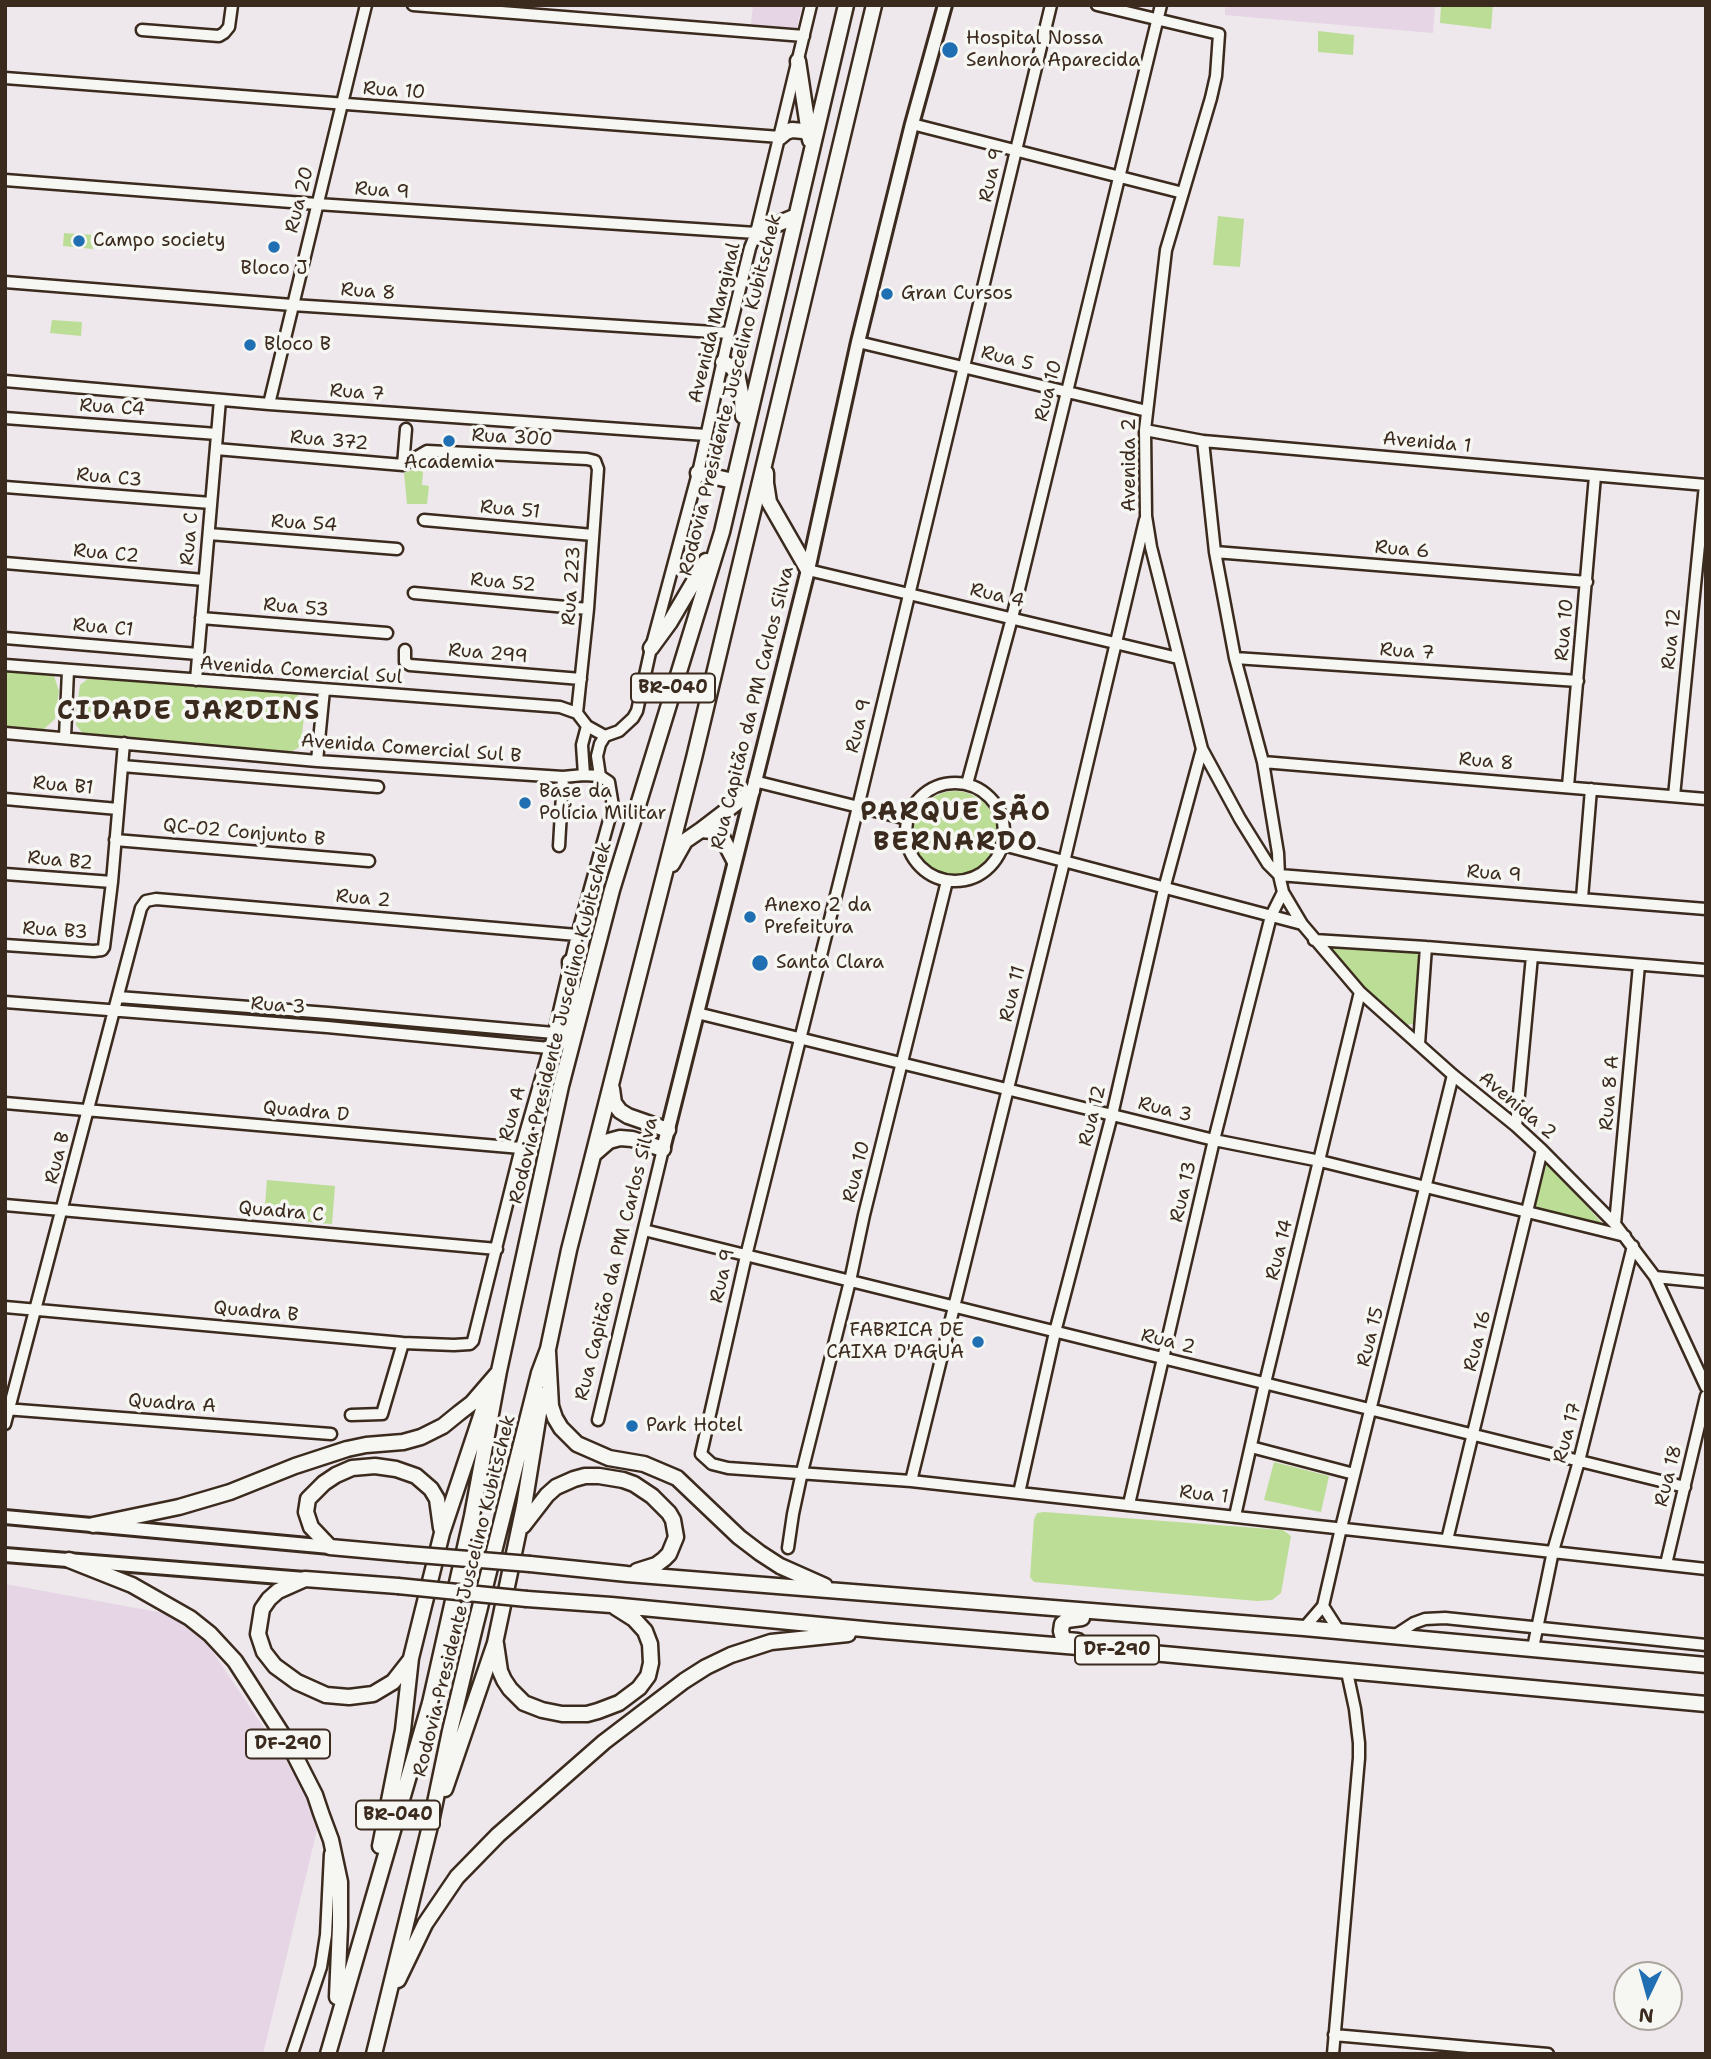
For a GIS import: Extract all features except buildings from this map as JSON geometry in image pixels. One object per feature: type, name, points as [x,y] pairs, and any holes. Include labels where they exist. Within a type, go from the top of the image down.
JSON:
[{"type":"highway","name":"Rodovia Presidente Juscelino Kubitschek","points":[[328,2054],[430,1703],[472,1516],[499,1372],[561,1086],[612,890],[722,532],[810,140],[846,5]]},
{"type":"highway","name":"Rodovia Presidente Juscelino Kubitschek","points":[[374,2054],[431,1822],[478,1614],[539,1373],[548,1350],[569,1250],[694,758],[874,5]]},
{"type":"highway","points":[[798,61],[810,140]]},
{"type":"highway","points":[[779,137],[792,130],[803,131],[810,140]]},
{"type":"highway","points":[[756,233],[794,217]]},
{"type":"highway","points":[[723,362],[733,368],[738,378],[743,398],[743,439]]},
{"type":"highway","points":[[768,449],[766,483],[769,502],[808,569]]},
{"type":"highway","points":[[698,473],[733,481]]},
{"type":"highway","points":[[651,648],[694,582],[722,532]]},
{"type":"highway","points":[[661,884],[685,841],[701,831],[753,786]]},
{"type":"highway","points":[[701,831],[712,831],[722,838],[734,860]]},
{"type":"highway","points":[[561,1086],[572,987],[569,962]]},
{"type":"highway","points":[[612,1084],[614,1102],[620,1111],[668,1130]]},
{"type":"highway","points":[[593,1155],[610,1141],[620,1138],[663,1149]]},
{"type":"highway","points":[[431,1822],[442,1798],[495,1643],[518,1534],[548,1350]]},
{"type":"highway","name":"DF-290","points":[[548,1350],[551,1406],[561,1428],[577,1444],[609,1458],[644,1464],[677,1478],[739,1537],[760,1553],[780,1566],[836,1591]]},
{"type":"highway","points":[[381,1869],[380,1843],[403,1730],[411,1658],[442,1532],[485,1404],[499,1372]]},
{"type":"highway","name":"DF-290","points":[[93,1525],[179,1507],[230,1492],[347,1449],[421,1437],[443,1426],[472,1403],[499,1372]]},
{"type":"highway","points":[[330,1547],[311,1527],[306,1505],[324,1483],[344,1471],[360,1466],[396,1469],[424,1482],[437,1499],[442,1532]]},
{"type":"highway","points":[[518,1534],[539,1503],[556,1487],[565,1483],[585,1476],[599,1476],[634,1484],[652,1496],[668,1513],[673,1520],[676,1536],[670,1553],[664,1559],[646,1569],[627,1574]]},
{"type":"highway","name":"DF-290","points":[[330,1547],[627,1574],[1339,1631],[1706,1665]]},
{"type":"highway","name":"DF-290","points":[[69,1560],[132,1585],[190,1618],[210,1634],[235,1661],[291,1748],[315,1795],[331,1840],[340,1882],[339,1967],[334,2028]]},
{"type":"highway","points":[[305,1579],[278,1591],[269,1599],[262,1609],[259,1622],[258,1634],[264,1652],[287,1676],[316,1693],[361,1697],[393,1682],[411,1658]]},
{"type":"highway","name":"DF-290","points":[[305,1579],[1706,1704]]},
{"type":"highway","points":[[495,1643],[504,1681],[524,1703],[562,1714],[598,1711],[619,1703],[639,1688],[648,1676],[651,1662],[650,1644],[645,1631],[634,1619],[611,1605]]},
{"type":"highway","points":[[1160,1617],[1141,1623],[1067,1619],[1060,1632],[1067,1640],[1138,1646],[1163,1654]]},
{"type":"highway","points":[[387,2004],[425,1924],[457,1877],[498,1835],[604,1742],[684,1681],[731,1655],[771,1642],[884,1631]]},
{"type":"main road","name":"Rua Capitão da PM Carlos Silva","points":[[663,1149],[808,569],[858,342],[912,124],[945,5]]},
{"type":"main road","name":"DF-290","points":[[5,1517],[330,1547]]},
{"type":"main road","name":"DF-290","points":[[5,1555],[305,1579]]},
{"type":"street","points":[[142,30],[219,36],[229,27],[232,5]]},
{"type":"street","name":"Rua 20","points":[[269,404],[366,5]]},
{"type":"street","points":[[412,5],[804,36]]},
{"type":"street","name":"Avenida Marginal","points":[[605,736],[619,731],[634,718],[637,711],[698,473],[729,333],[811,5]]},
{"type":"street","name":"Rua 9","points":[[701,1454],[746,1256],[858,807],[1051,5]]},
{"type":"street","points":[[1097,5],[1157,18]]},
{"type":"street","name":"Rua 10","points":[[967,784],[1012,618],[1161,5]]},
{"type":"street","name":"Avenida 2","points":[[1157,18],[1219,34],[1213,87],[1166,250],[1145,430],[1146,516],[1151,547],[1202,749],[1240,819],[1268,864],[1279,875]]},
{"type":"street","name":"Rua 10","points":[[5,78],[779,137]]},
{"type":"street","points":[[912,124],[1183,193]]},
{"type":"street","name":"Rua 9","points":[[5,180],[756,233]]},
{"type":"street","name":"Rua 8","points":[[5,282],[292,305],[729,333]]},
{"type":"street","name":"Rua 5","points":[[858,342],[1147,411]]},
{"type":"street","name":"Rua 7","points":[[5,381],[269,404],[706,435]]},
{"type":"street","name":"Rua C","points":[[196,680],[220,400]]},
{"type":"street","name":"Rua C4","points":[[5,418],[217,434]]},
{"type":"street","points":[[403,465],[406,429]]},
{"type":"street","name":"Avenida 1","points":[[1145,430],[1203,441],[1705,485]]},
{"type":"street","name":"Avenida 2","points":[[1203,441],[1215,552],[1235,658],[1263,762],[1283,892],[1302,925],[1360,992],[1453,1075],[1517,1126],[1615,1224],[1655,1277],[1706,1387]]},
{"type":"street","name":"Rua 372","points":[[216,449],[403,465]]},
{"type":"street","name":"Rua 300","points":[[403,465],[428,451],[595,461]]},
{"type":"street","name":"Rua 223","points":[[577,713],[598,469],[595,461]]},
{"type":"street","name":"Rua 10","points":[[1568,786],[1595,476]]},
{"type":"street","name":"Rua 12","points":[[1674,796],[1705,485]]},
{"type":"street","name":"Rua C3","points":[[5,487],[211,503]]},
{"type":"street","name":"Rua 11","points":[[911,1480],[1064,862],[1146,516]]},
{"type":"street","name":"Rua 51","points":[[425,520],[593,535]]},
{"type":"street","name":"Rua 54","points":[[209,534],[397,548]]},
{"type":"street","name":"Rua 6","points":[[1215,552],[1587,582]]},
{"type":"street","name":"Rua C2","points":[[5,563],[205,580]]},
{"type":"street","name":"Rua 4","points":[[808,569],[1178,658]]},
{"type":"street","name":"Rua 52","points":[[414,593],[588,609]]},
{"type":"street","name":"Rua 53","points":[[201,618],[387,633]]},
{"type":"street","name":"Rua C1","points":[[5,638],[198,654]]},
{"type":"street","name":"Rua 299","points":[[405,650],[405,662],[410,665],[581,678]]},
{"type":"street","name":"Rua 7","points":[[1235,658],[1578,681]]},
{"type":"street","name":"Avenida Comercial Sul","points":[[5,665],[560,707],[577,713]]},
{"type":"street","points":[[65,737],[68,671]]},
{"type":"street","points":[[317,761],[324,690]]},
{"type":"street","points":[[559,846],[563,777],[600,776],[597,756],[605,736],[587,726],[577,713]]},
{"type":"street","points":[[584,775],[582,745],[587,726]]},
{"type":"street","name":"Avenida Comercial Sul B","points":[[5,733],[317,761],[563,777]]},
{"type":"street","points":[[112,882],[124,743]]},
{"type":"street","name":"Rua 12","points":[[1019,1493],[1055,1332],[1112,1115],[1164,889],[1202,749]]},
{"type":"street","name":"Rua 8","points":[[1263,762],[1706,799]]},
{"type":"street","points":[[122,766],[378,788]]},
{"type":"street","name":"Rua A","points":[[473,1341],[521,1148],[554,1033],[569,962],[613,806],[609,782],[600,776]]},
{"type":"street","points":[[952,782],[967,784],[982,790],[1002,813],[1005,829],[1003,845],[998,858],[989,869],[962,881],[947,881],[931,876],[918,865],[909,851],[905,835],[907,819],[913,805],[923,793],[952,782]]},
{"type":"street","points":[[753,786],[907,819]]},
{"type":"street","points":[[1582,898],[1591,789]]},
{"type":"street","name":"Rua B1","points":[[5,799],[118,809]]},
{"type":"street","name":"QC-02 Conjunto B","points":[[116,840],[369,861]]},
{"type":"street","points":[[1003,845],[1302,925]]},
{"type":"street","name":"Rua B2","points":[[5,874],[112,882]]},
{"type":"street","name":"Rua 9","points":[[1279,875],[1706,909]]},
{"type":"street","name":"Rua 10","points":[[788,1548],[802,1472],[947,881]]},
{"type":"street","name":"Rua B3","points":[[5,945],[102,950],[112,882]]},
{"type":"street","name":"Rua 13","points":[[1129,1504],[1214,1140],[1271,916],[1283,892]]},
{"type":"street","name":"Rua 2","points":[[146,901],[169,900],[577,935]]},
{"type":"street","name":"Rua B","points":[[5,1424],[141,908],[146,901]]},
{"type":"street","points":[[1314,940],[1706,970]]},
{"type":"street","points":[[1419,1044],[1426,947]]},
{"type":"street","points":[[1517,1126],[1532,956]]},
{"type":"street","name":"Rua 8 A","points":[[1615,1224],[1639,965]]},
{"type":"street","name":"Rua 14","points":[[1235,1516],[1360,992]]},
{"type":"street","name":"Rua 3","points":[[118,997],[554,1033]]},
{"type":"street","name":"Rua 3","points":[[5,1002],[327,1027],[549,1048]]},
{"type":"street","points":[[327,1027],[328,1013]]},
{"type":"street","name":"Rua 3","points":[[697,1013],[1214,1140],[1320,1161],[1625,1236]]},
{"type":"street","name":"Rua 15","points":[[1323,1606],[1453,1075]]},
{"type":"street","name":"Quadra D","points":[[5,1103],[521,1148]]},
{"type":"street","name":"Rua Capitão da PM Carlos Silva","points":[[598,1420],[663,1149]]},
{"type":"street","name":"Rua 16","points":[[1447,1540],[1542,1150]]},
{"type":"street","name":"Quadra C","points":[[5,1205],[497,1249]]},
{"type":"street","name":"Rua 2","points":[[644,1230],[1685,1487]]},
{"type":"street","name":"Rua 17","points":[[1533,1648],[1553,1551],[1579,1461],[1633,1246]]},
{"type":"street","points":[[1655,1277],[1706,1282]]},
{"type":"street","name":"Quadra B","points":[[5,1307],[403,1343],[466,1345],[473,1341]]},
{"type":"street","points":[[351,1415],[382,1414],[403,1343]]},
{"type":"street","name":"Rua 18","points":[[1666,1564],[1706,1396]]},
{"type":"street","name":"Quadra A","points":[[7,1409],[331,1434]]},
{"type":"street","points":[[1251,1447],[1354,1474]]},
{"type":"street","name":"Rua 1","points":[[701,1454],[712,1464],[719,1466],[911,1480],[1706,1569]]},
{"type":"street","points":[[1304,1628],[1323,1606],[1339,1631]]},
{"type":"street","points":[[1394,1636],[1414,1623],[1435,1618],[1706,1646]]},
{"type":"street","points":[[1333,2054],[1359,1758],[1358,1728],[1347,1672]]},
{"type":"street","points":[[292,2054],[325,1951],[331,1840]]},
{"type":"street","points":[[1334,2035],[1548,2054]]},
{"type":"shaded area","points":[[753,5],[802,5],[797,28],[751,24]]},
{"type":"shaded area","points":[[1225,5],[1435,5],[1433,33],[1225,15]]},
{"type":"shaded area","points":[[5,1584],[190,1618],[321,1813],[263,2054],[5,2054]]},
{"type":"green space","points":[[1441,5],[1493,5],[1491,29],[1440,23]]},
{"type":"green space","points":[[1318,31],[1354,35],[1353,55],[1318,52]]},
{"type":"green space","points":[[1218,216],[1244,219],[1240,267],[1213,265]]},
{"type":"green space","name":"Campo society","points":[[64,233],[94,235],[93,249],[63,246]]},
{"type":"green space","points":[[52,320],[82,322],[81,336],[50,333]]},
{"type":"green space","points":[[423,471],[422,485],[429,486],[427,504],[407,504],[404,473]]},
{"type":"green space","points":[[5,670],[54,676],[59,691],[55,719],[44,729],[5,728]]},
{"type":"green space","points":[[90,677],[297,694],[305,705],[301,746],[289,753],[84,735],[76,725],[77,706],[80,685]]},
{"type":"green space","points":[[947,791],[963,791],[979,798],[990,809],[997,825],[994,849],[985,863],[963,875],[947,875],[931,868],[920,857],[913,841],[913,825],[920,809],[931,798]]},
{"type":"green space","points":[[1334,942],[1415,947],[1419,952],[1413,1024],[1407,1025],[1367,990],[1333,951],[1331,947]]},
{"type":"green space","points":[[1547,1162],[1611,1233],[1533,1212]]},
{"type":"green space","points":[[267,1180],[335,1186],[332,1224],[264,1218]]},
{"type":"green space","points":[[1274,1462],[1329,1476],[1321,1512],[1264,1500]]},
{"type":"green space","points":[[1037,1513],[1283,1530],[1291,1536],[1281,1593],[1272,1600],[1257,1601],[1034,1582],[1030,1577],[1034,1519]]},
{"type":"place","name":"Hospital Nossa Senhora Aparecida","points":[[950,50]]},
{"type":"place","name":"Campo society","points":[[79,241]]},
{"type":"place","name":"Bloco J","points":[[274,247]]},
{"type":"place","name":"Gran Cursos","points":[[887,294]]},
{"type":"place","name":"Bloco B","points":[[250,345]]},
{"type":"place","name":"Academia","points":[[449,441]]},
{"type":"place","name":"Base da Polícia Militar","points":[[525,803]]},
{"type":"place","name":"Anexo 2 da Prefeitura","points":[[750,917]]},
{"type":"place","name":"Santa Clara","points":[[760,963]]},
{"type":"place","name":"FABRICA DE CAIXA D'AGUA","points":[[978,1342]]},
{"type":"place","name":"Park Hotel","points":[[632,1426]]},
{"type":"district","name":"CIDADE JARDINS","points":[[189,712]]},
{"type":"district","name":"PARQUE SÃO BERNARDO","points":[[956,828]]}]
